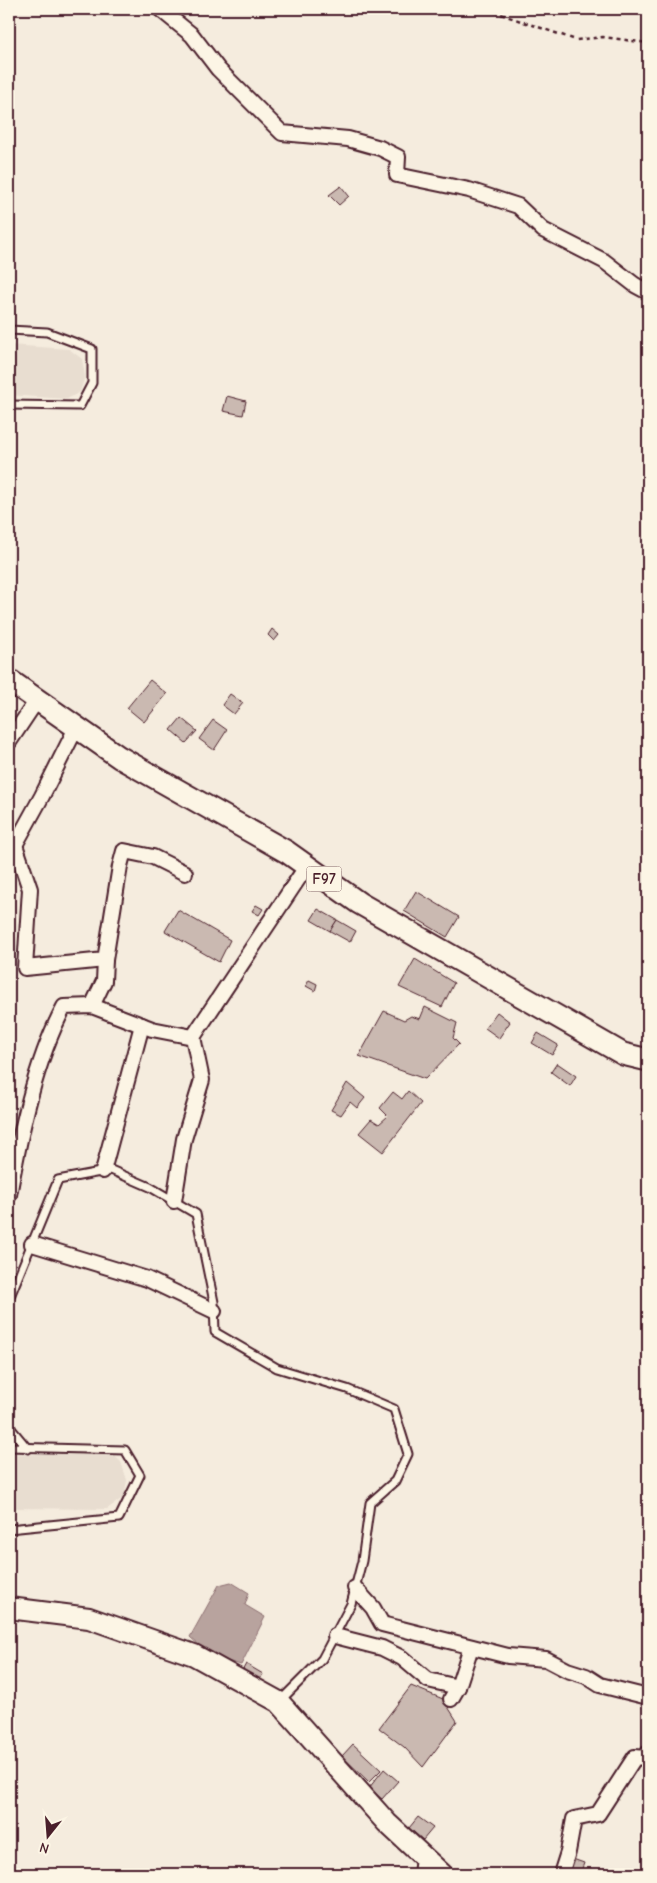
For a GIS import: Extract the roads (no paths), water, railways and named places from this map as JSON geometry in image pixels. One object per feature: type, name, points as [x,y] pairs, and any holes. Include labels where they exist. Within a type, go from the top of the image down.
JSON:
[{"type":"main road","name":"F97","points":[[9,680],[119,757],[237,822],[287,852],[359,903],[487,979],[623,1054],[648,1060]]},
{"type":"main road","points":[[9,1608],[89,1618],[194,1655],[279,1702],[422,1866],[442,1874]]},
{"type":"street","points":[[160,9],[192,35],[218,69],[282,133],[348,139],[380,148],[398,157],[397,175],[469,190],[518,206],[544,230],[604,262],[635,285],[648,292]]},
{"type":"street","points":[[9,742],[37,700]]},
{"type":"street","points":[[76,728],[42,796],[12,839],[30,889],[25,968],[106,960]]},
{"type":"street","points":[[92,1006],[104,981],[120,866],[124,851],[153,857],[185,873]]},
{"type":"street","points":[[174,1201],[184,1139],[202,1080],[192,1037],[306,866]]},
{"type":"street","points":[[9,1195],[49,1035],[64,1007],[92,1006],[142,1025],[192,1037]]},
{"type":"street","points":[[103,1171],[142,1025]]},
{"type":"street","points":[[32,1244],[147,1279],[214,1311]]},
{"type":"street","points":[[355,1588],[373,1608],[382,1624],[508,1656],[546,1659],[567,1670],[586,1676],[600,1685],[648,1697]]},
{"type":"street","points":[[334,1636],[382,1648],[402,1658],[428,1680],[455,1693],[471,1647]]},
{"type":"street","points":[[561,1874],[568,1852],[574,1819],[598,1814],[635,1757],[646,1758],[648,1753]]},
{"type":"lane","points":[[9,330],[47,332],[92,349],[92,383],[80,406],[9,405]]},
{"type":"lane","points":[[9,1299],[58,1180],[111,1170],[150,1187],[196,1214],[214,1311],[215,1332],[277,1368],[348,1389],[394,1409],[408,1454],[395,1482],[370,1503],[362,1561],[351,1604],[322,1659],[279,1702]]},
{"type":"lane","points":[[9,1426],[28,1449]]},
{"type":"lane","points":[[9,1448],[125,1450],[140,1475],[119,1518],[9,1530]]}]
